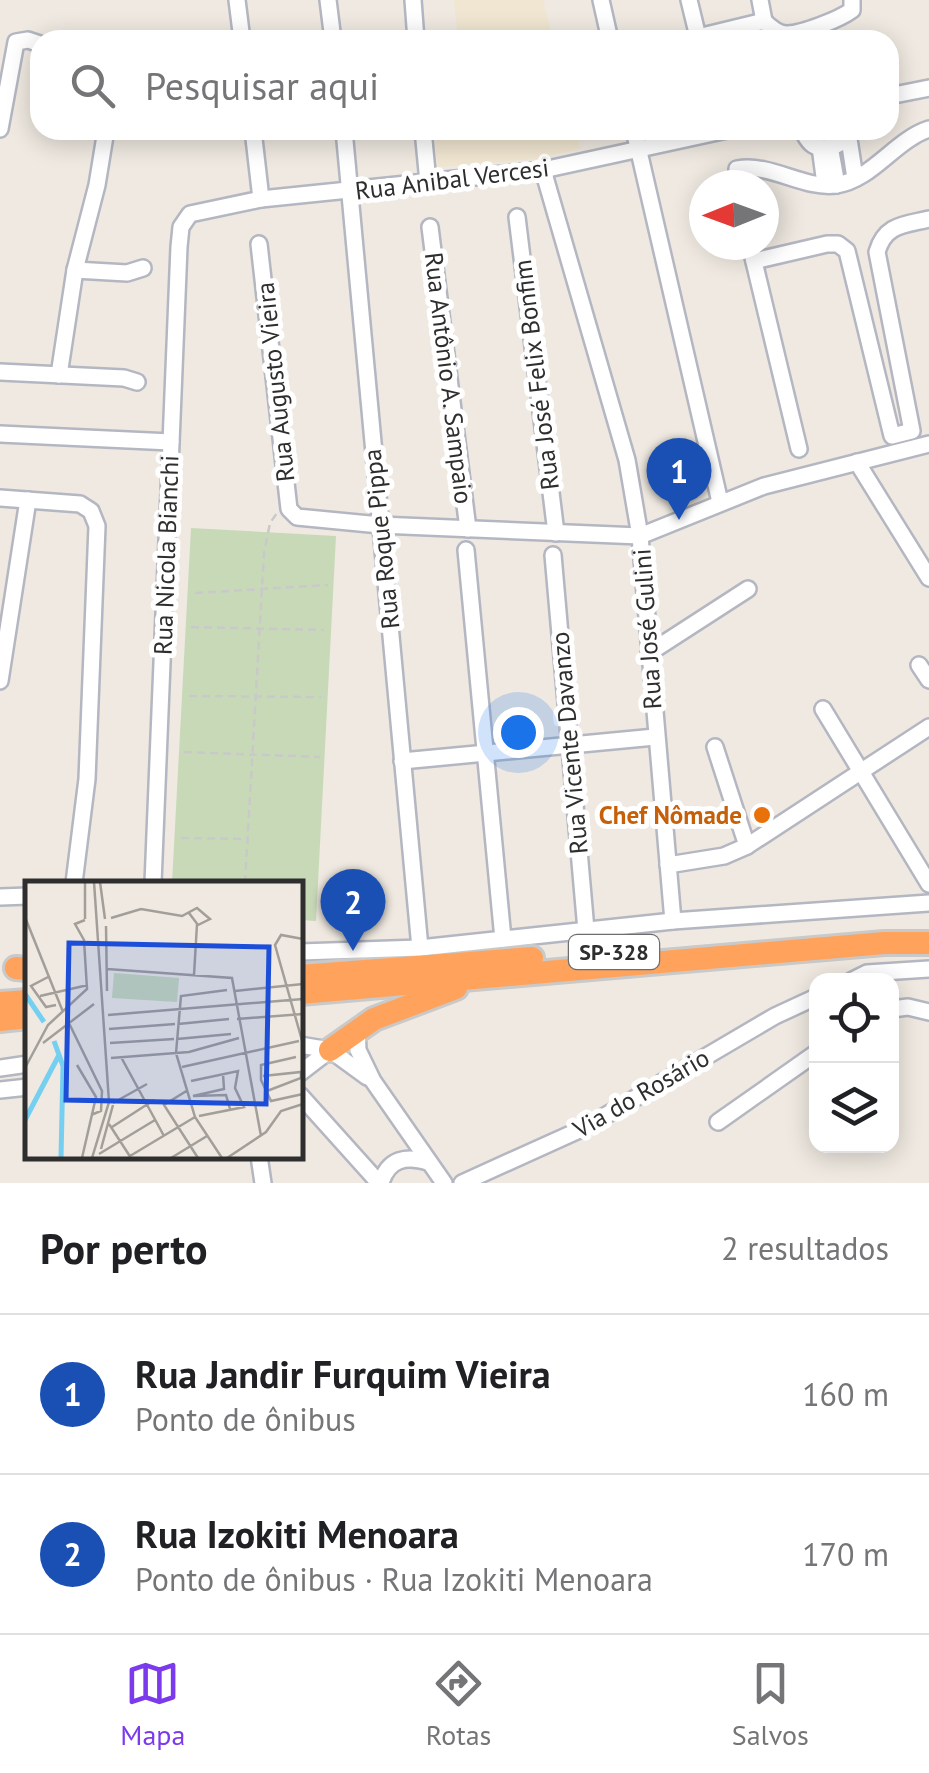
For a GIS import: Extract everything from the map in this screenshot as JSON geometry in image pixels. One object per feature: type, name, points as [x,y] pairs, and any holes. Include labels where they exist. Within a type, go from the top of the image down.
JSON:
[{"type":"highway","name":"SP-328","points":[[302,976],[929,928]]},
{"type":"highway","name":"SP-328","points":[[302,993],[884,943],[929,944]]},
{"type":"highway","points":[[330,1050],[374,1019],[449,990],[518,975]]},
{"type":"highway","points":[[0,1003],[25,1001]]},
{"type":"highway","points":[[0,1020],[25,1017]]},
{"type":"street","points":[[238,0],[241,30]]},
{"type":"street","points":[[328,0],[332,30]]},
{"type":"street","points":[[412,0],[415,30]]},
{"type":"street","points":[[600,0],[608,30]]},
{"type":"street","points":[[689,0],[696,30]]},
{"type":"street","points":[[760,0],[764,21],[774,30]]},
{"type":"street","points":[[818,30],[852,10],[852,0]]},
{"type":"street","points":[[727,30],[764,21]]},
{"type":"street","points":[[0,129],[16,42],[30,41]]},
{"type":"street","points":[[899,94],[929,88]]},
{"type":"street","points":[[779,172],[831,184],[855,178],[900,144],[929,129]]},
{"type":"street","points":[[59,375],[75,270],[104,140]]},
{"type":"street","points":[[254,140],[261,199]]},
{"type":"street","name":"Rua Roque Pippa","points":[[345,140],[420,948]]},
{"type":"street","points":[[424,140],[428,182]]},
{"type":"street","points":[[636,140],[720,502]]},
{"type":"street","name":"Rua Anibal Vercesi","points":[[181,227],[190,214],[261,199],[543,170],[686,140]]},
{"type":"street","points":[[809,140],[813,145],[825,146],[839,140]]},
{"type":"street","points":[[851,140],[855,178]]},
{"type":"street","points":[[825,146],[831,184]]},
{"type":"street","points":[[737,170],[754,166],[771,170]]},
{"type":"street","name":"Rua José Gulini","points":[[543,170],[628,460],[640,536],[673,921]]},
{"type":"street","name":"Rua José Felix Bonfim","points":[[517,217],[556,533]]},
{"type":"street","points":[[779,250],[838,244],[847,252],[892,436],[912,431],[877,252],[890,228],[929,219]]},
{"type":"street","name":"Rua Nicola Bianchi","points":[[153,881],[181,227]]},
{"type":"street","name":"Rua Antônio A. Sampaio","points":[[430,227],[468,529]]},
{"type":"street","name":"Rua Augusto Vieira","points":[[260,244],[290,508],[297,517],[380,525]]},
{"type":"street","points":[[754,260],[798,450]]},
{"type":"street","points":[[75,270],[127,273],[143,268]]},
{"type":"street","points":[[0,372],[138,382]]},
{"type":"street","points":[[0,434],[171,442]]},
{"type":"street","points":[[380,525],[640,536],[764,486],[929,444]]},
{"type":"street","points":[[857,462],[929,578]]},
{"type":"street","points":[[0,498],[80,504],[91,511],[97,526],[87,779],[74,881]]},
{"type":"street","points":[[0,681],[28,500]]},
{"type":"street","points":[[466,550],[502,939]]},
{"type":"street","name":"Rua Vicente Davanzo","points":[[553,556],[586,930]]},
{"type":"street","points":[[649,653],[748,589]]},
{"type":"street","points":[[920,666],[929,680]]},
{"type":"street","points":[[824,709],[929,884]]},
{"type":"street","points":[[668,864],[724,856],[747,846],[929,727]]},
{"type":"street","points":[[402,761],[656,737]]},
{"type":"street","points":[[715,747],[747,846]]},
{"type":"street","points":[[0,898],[25,896]]},
{"type":"street","points":[[302,952],[420,948],[673,921],[929,903]]},
{"type":"street","points":[[865,973],[929,969]]},
{"type":"street","name":"Via do Rosário","points":[[462,1183],[586,1127],[683,1068],[809,1001]]},
{"type":"street","points":[[899,1008],[929,1012]]},
{"type":"street","points":[[357,1029],[358,1050],[373,1081],[444,1183]]},
{"type":"street","points":[[302,1044],[330,1050],[373,1081]]},
{"type":"street","points":[[302,1071],[330,1050]]},
{"type":"street","points":[[718,1122],[809,1059]]},
{"type":"street","points":[[0,1068],[25,1064]]},
{"type":"street","points":[[0,1090],[25,1087]]},
{"type":"street","points":[[302,1097],[380,1183],[392,1163],[404,1158],[428,1162]]},
{"type":"street","points":[[259,1158],[263,1183]]},
{"type":"path","points":[[246,881],[262,589],[270,522],[288,500]]},
{"type":"path","points":[[195,594],[328,584]]},
{"type":"path","points":[[191,627],[324,630]]},
{"type":"path","points":[[189,696],[321,697]]},
{"type":"path","points":[[184,752],[320,757]]},
{"type":"path","points":[[182,838],[248,840]]},
{"type":"shaded area","points":[[454,0],[543,0],[550,30],[457,30]]},
{"type":"shaded area","points":[[435,140],[578,140],[580,149],[536,159],[438,167]]},
{"type":"green space","points":[[191,528],[336,536],[316,921],[302,920],[302,881],[172,881]]},
{"type":"place","name":"Rua Jandir Furquim Vieira","points":[[679,520]]},
{"type":"place","name":"Chef Nômade","points":[[762,815]]},
{"type":"place","name":"Rua Izokiti Menoara","points":[[353,951]]}]
